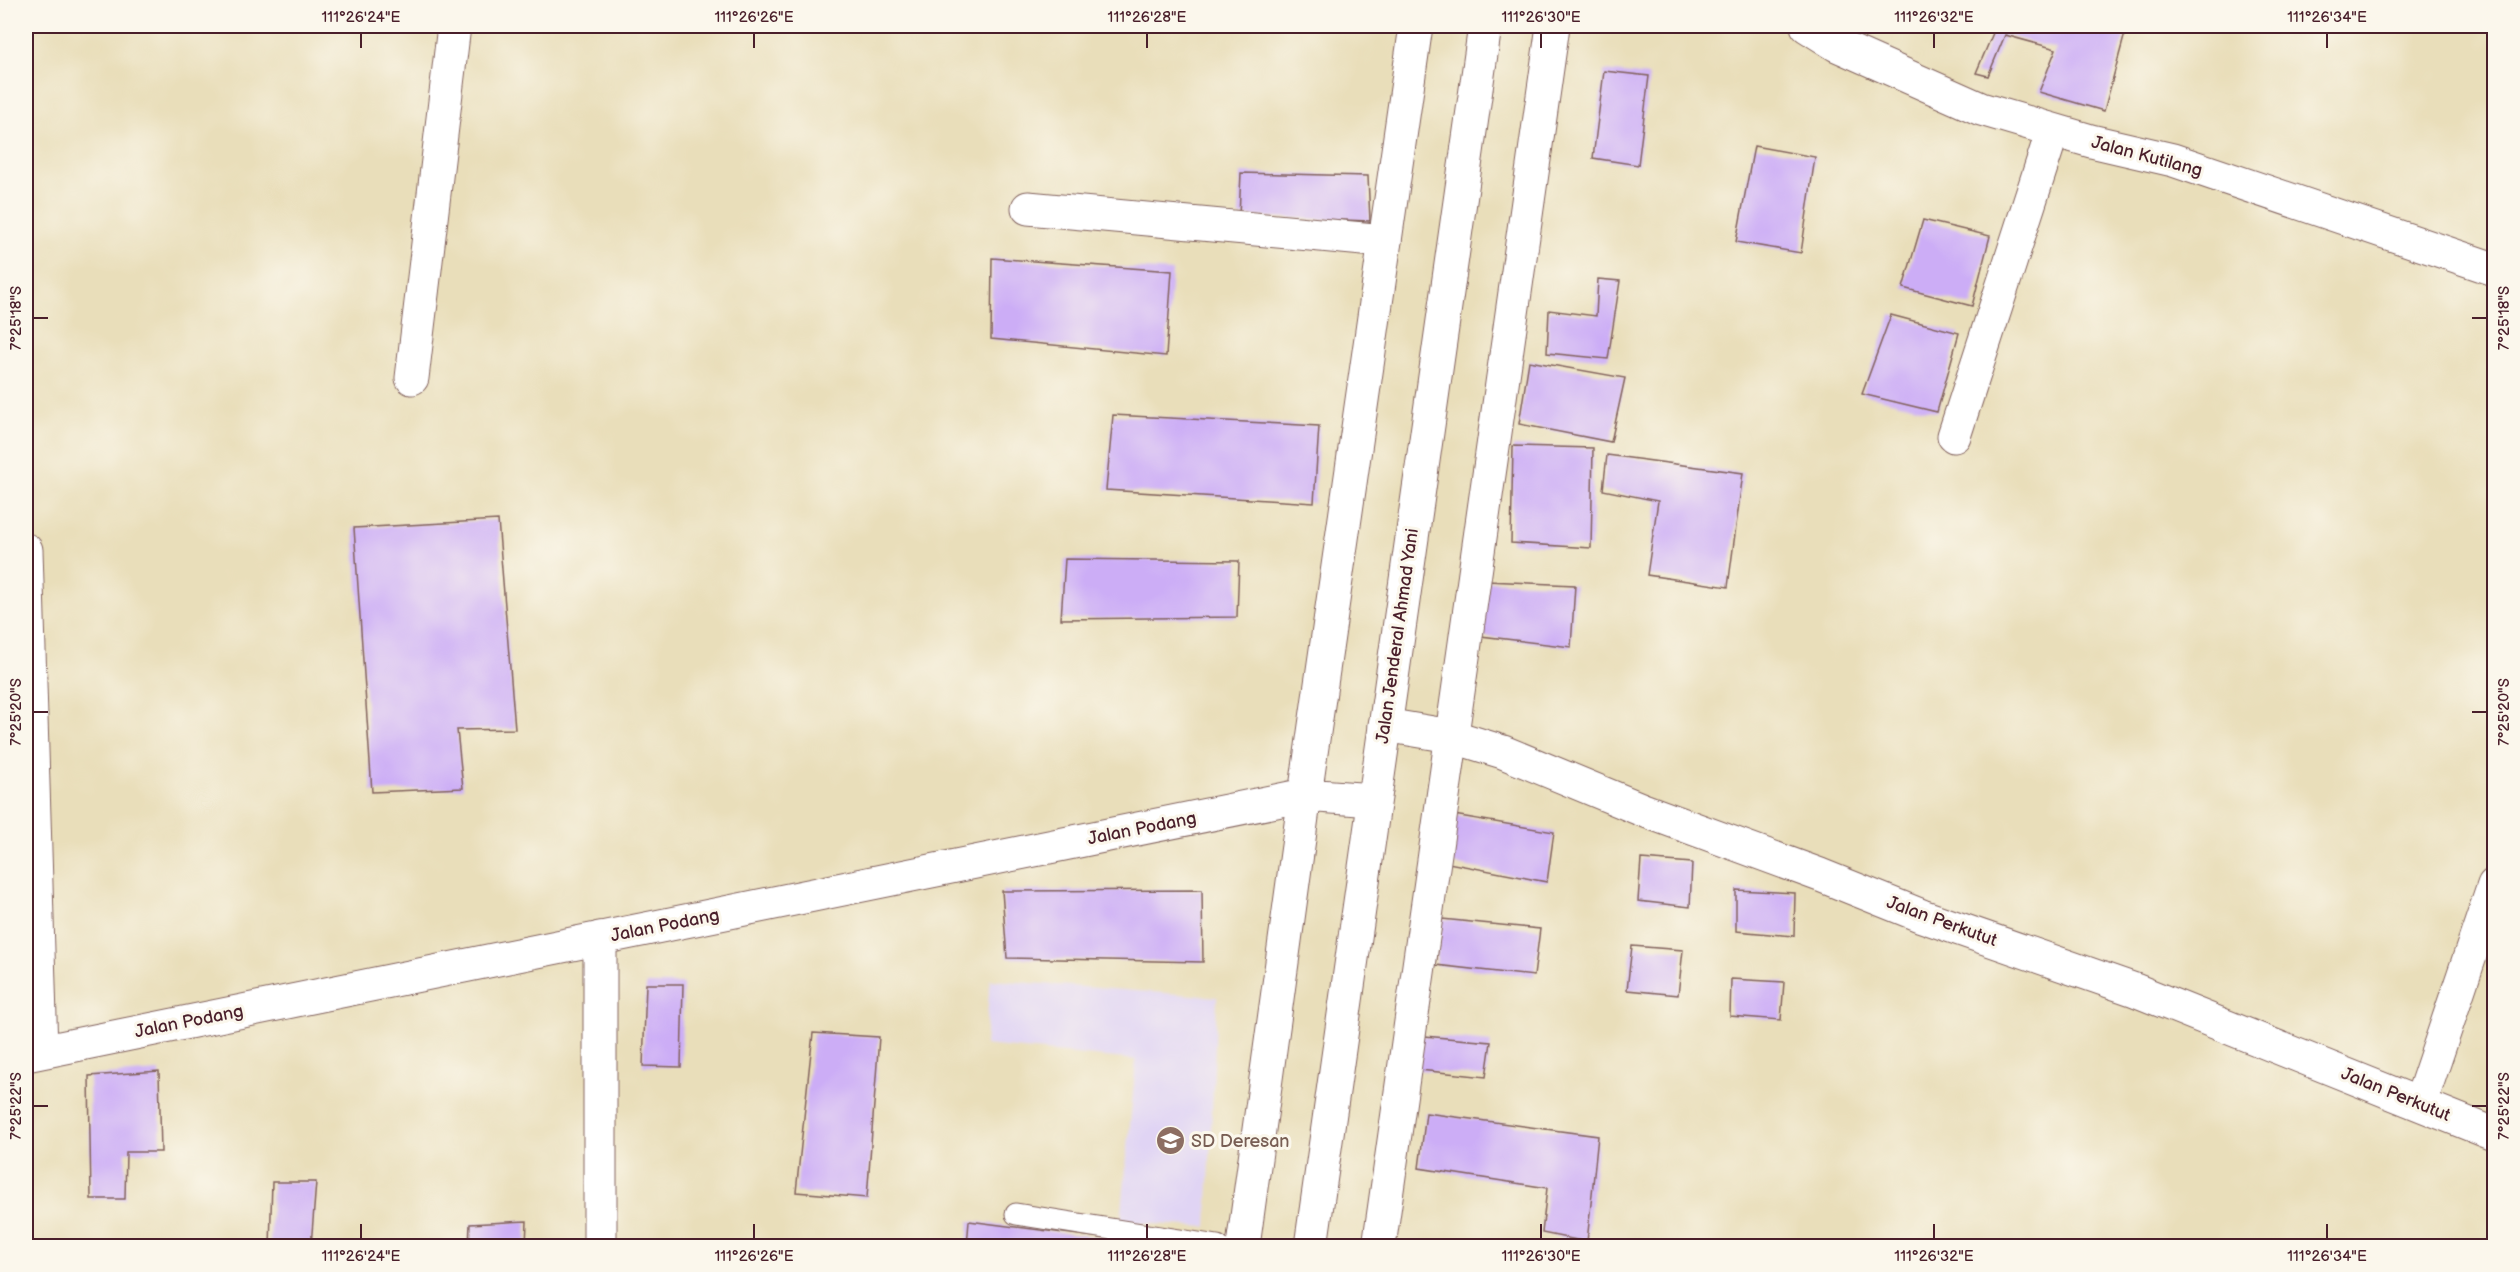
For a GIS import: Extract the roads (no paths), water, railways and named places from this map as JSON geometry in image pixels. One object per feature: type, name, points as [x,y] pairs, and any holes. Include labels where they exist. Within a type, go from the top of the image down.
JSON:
[{"type":"street","points":[[412,378],[454,26]]},
{"type":"street","points":[[1244,1246],[1305,795],[1416,26]]},
{"type":"street","name":"Jalan Jenderal Ahmad Yani","points":[[1311,1246],[1485,26]]},
{"type":"street","points":[[1379,1246],[1553,26]]},
{"type":"street","name":"Jalan Kutilang","points":[[1807,26],[1837,45],[1981,109],[2053,130],[2173,160],[2494,269]]},
{"type":"street","points":[[1954,436],[2053,130]]},
{"type":"street","points":[[1028,208],[1384,241]]},
{"type":"street","points":[[26,550],[33,1053]]},
{"type":"street","name":"Jalan Perkutut","points":[[1384,725],[1451,736],[1503,752],[1643,810],[1820,875],[1922,916],[2135,990],[2494,1134]]},
{"type":"street","name":"Jalan Podang","points":[[33,1053],[1305,795],[1373,800]]},
{"type":"street","points":[[2420,1104],[2494,885]]},
{"type":"street","points":[[600,938],[600,1246]]},
{"type":"lane","points":[[1016,1214],[1218,1246]]},
{"type":"place","name":"SD Deresan","points":[[1170,1141]]}]
